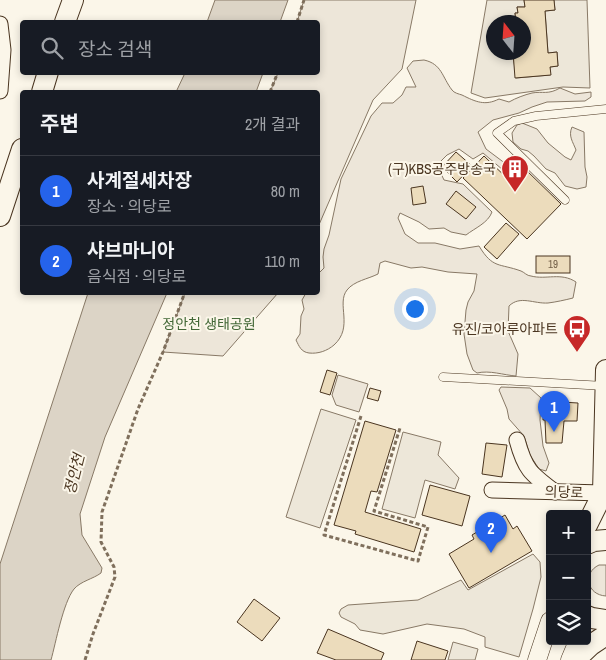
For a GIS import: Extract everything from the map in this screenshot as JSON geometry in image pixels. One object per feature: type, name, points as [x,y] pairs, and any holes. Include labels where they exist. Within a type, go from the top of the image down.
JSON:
[{"type":"main road","points":[[66,20],[73,0]]},
{"type":"main road","points":[[43,90],[47,75]]},
{"type":"main road","points":[[0,216],[20,155]]},
{"type":"main road","name":"의당로","points":[[604,497],[605,378]]},
{"type":"main road","points":[[591,518],[604,497]]},
{"type":"main road","points":[[591,542],[606,540]]},
{"type":"main road","points":[[575,660],[606,634]]},
{"type":"street","points":[[0,24],[3,50],[0,91]]},
{"type":"street","points":[[517,440],[527,468],[535,477],[555,492]]},
{"type":"street","name":"의당로","points":[[492,490],[555,492],[604,497]]},
{"type":"street","points":[[537,660],[546,633]]},
{"type":"street","points":[[570,660],[576,645]]},
{"type":"lane","points":[[566,200],[497,133],[514,121],[536,116],[606,109]]},
{"type":"lane","points":[[443,377],[605,378]]},
{"type":"path","points":[[298,20],[304,0]]},
{"type":"path","points":[[271,90],[277,75]]},
{"type":"path","points":[[84,660],[116,577],[114,567],[101,542],[102,512],[138,409],[163,352],[184,295]]},
{"type":"path","points":[[361,416],[324,535],[418,561],[428,527],[374,511],[400,428]]},
{"type":"green space","points":[[304,0],[416,0],[402,69],[373,100],[320,222],[320,90],[271,90],[277,75],[320,75],[320,20],[298,20]]},
{"type":"green space","points":[[424,60],[430,62],[438,68],[454,92],[472,100],[485,103],[499,99],[509,102],[536,92],[549,92],[560,88],[575,94],[591,92],[591,97],[585,101],[547,102],[519,113],[493,120],[478,132],[486,149],[506,164],[506,168],[503,170],[483,153],[473,159],[459,149],[447,155],[437,165],[444,180],[463,184],[492,212],[484,222],[466,235],[451,232],[444,228],[429,229],[400,213],[398,218],[405,234],[418,243],[435,243],[460,249],[479,246],[488,258],[497,264],[521,271],[530,276],[565,277],[576,282],[573,298],[548,303],[522,300],[509,306],[508,331],[518,354],[516,376],[492,372],[477,373],[473,370],[467,354],[464,334],[466,310],[474,291],[477,274],[448,272],[422,267],[411,268],[385,261],[380,263],[378,274],[357,282],[347,290],[343,302],[343,331],[334,345],[322,352],[309,353],[302,350],[296,340],[300,334],[301,316],[304,309],[302,300],[305,295],[320,295],[320,272],[324,268],[324,249],[329,235],[341,179],[371,116],[382,103],[393,103],[402,95],[406,87],[416,87],[407,68],[413,61]]},
{"type":"green space","points":[[522,123],[537,129],[548,143],[571,160],[576,150],[572,142],[572,127],[584,132],[586,187],[577,189],[565,186],[555,173],[546,169],[528,151],[521,149],[513,142],[512,133],[517,125]]},
{"type":"green space","name":"정안천 생태공원","points":[[184,295],[276,295],[223,356],[163,352]]},
{"type":"green space","points":[[338,375],[368,384],[359,412],[336,405],[332,395]]},
{"type":"green space","points":[[501,387],[530,388],[541,398],[540,420],[543,446],[549,463],[546,471],[539,469],[530,455],[524,436],[509,419],[499,390]]},
{"type":"green space","points":[[599,565],[606,565],[606,596],[600,595],[591,588],[591,572]]},
{"type":"shaded area","points":[[487,0],[524,0],[525,7],[517,7],[518,13],[515,13],[515,15],[486,15],[486,60],[514,60],[516,78],[550,75],[550,67],[558,66],[557,52],[548,53],[545,11],[555,10],[554,0],[587,0],[590,88],[563,87],[485,98],[471,93]]},
{"type":"shaded area","points":[[321,409],[356,420],[320,528],[286,517]]},
{"type":"shaded area","points":[[403,432],[441,442],[438,455],[459,478],[455,489],[425,480],[415,518],[382,509]]},
{"type":"shaded area","points":[[533,554],[540,562],[541,577],[519,657],[485,647],[485,637],[464,629],[427,624],[383,634],[360,630],[355,624],[341,617],[339,613],[341,609],[348,605],[418,600],[461,580],[468,590]]},
{"type":"shaded area","points":[[453,642],[478,649],[475,660],[448,660]]},
{"type":"water","points":[[215,0],[288,0],[281,20],[208,20]]},
{"type":"water","points":[[184,75],[262,75],[257,90],[177,90]]},
{"type":"water","name":"정안천","points":[[87,295],[166,295],[105,437],[80,514],[82,535],[102,568],[101,573],[77,586],[70,595],[63,613],[51,660],[0,660],[0,564]]},
{"type":"building","points":[[524,0],[554,0],[555,10],[545,11],[548,53],[557,52],[558,66],[550,67],[551,75],[515,78],[514,60],[531,60],[531,15],[515,15],[515,13],[518,13],[517,7],[525,7]]},
{"type":"building","points":[[456,152],[472,166],[457,182],[442,167]]},
{"type":"building","name":"(구)KBS공주방송국","points":[[484,156],[512,183],[525,169],[561,204],[527,239],[463,178]]},
{"type":"building","points":[[423,186],[426,203],[413,205],[411,188]]},
{"type":"building","points":[[456,191],[476,207],[466,219],[446,204]]},
{"type":"building","points":[[506,223],[519,234],[497,259],[484,247]]},
{"type":"building","points":[[536,256],[570,256],[570,273],[536,273]]},
{"type":"building","points":[[327,370],[337,373],[330,395],[320,392]]},
{"type":"building","points":[[370,388],[381,391],[378,401],[367,398]]},
{"type":"building","points":[[544,401],[578,403],[577,421],[564,421],[562,443],[546,443],[545,420],[543,420]]},
{"type":"building","points":[[365,421],[396,430],[377,492],[371,491],[365,512],[421,529],[414,552],[355,534],[356,531],[334,525]]},
{"type":"building","points":[[486,443],[507,445],[502,477],[482,474]]},
{"type":"building","points":[[430,485],[470,496],[462,526],[422,515]]},
{"type":"building","points":[[505,515],[513,529],[517,526],[532,551],[469,588],[449,554],[474,539],[472,535]]},
{"type":"building","points":[[254,599],[280,618],[262,641],[237,622]]},
{"type":"building","points":[[328,629],[384,653],[381,660],[336,660],[317,653]]},
{"type":"building","points":[[417,641],[448,651],[445,660],[411,660]]},
{"type":"place","name":"(구)KBS공주방송국","points":[[515,193]]},
{"type":"place","name":"유진/코아루아파트","points":[[577,353]]},
{"type":"place","name":"사계절세차장","points":[[554,432]]},
{"type":"place","name":"샤브마니아","points":[[491,553]]}]
